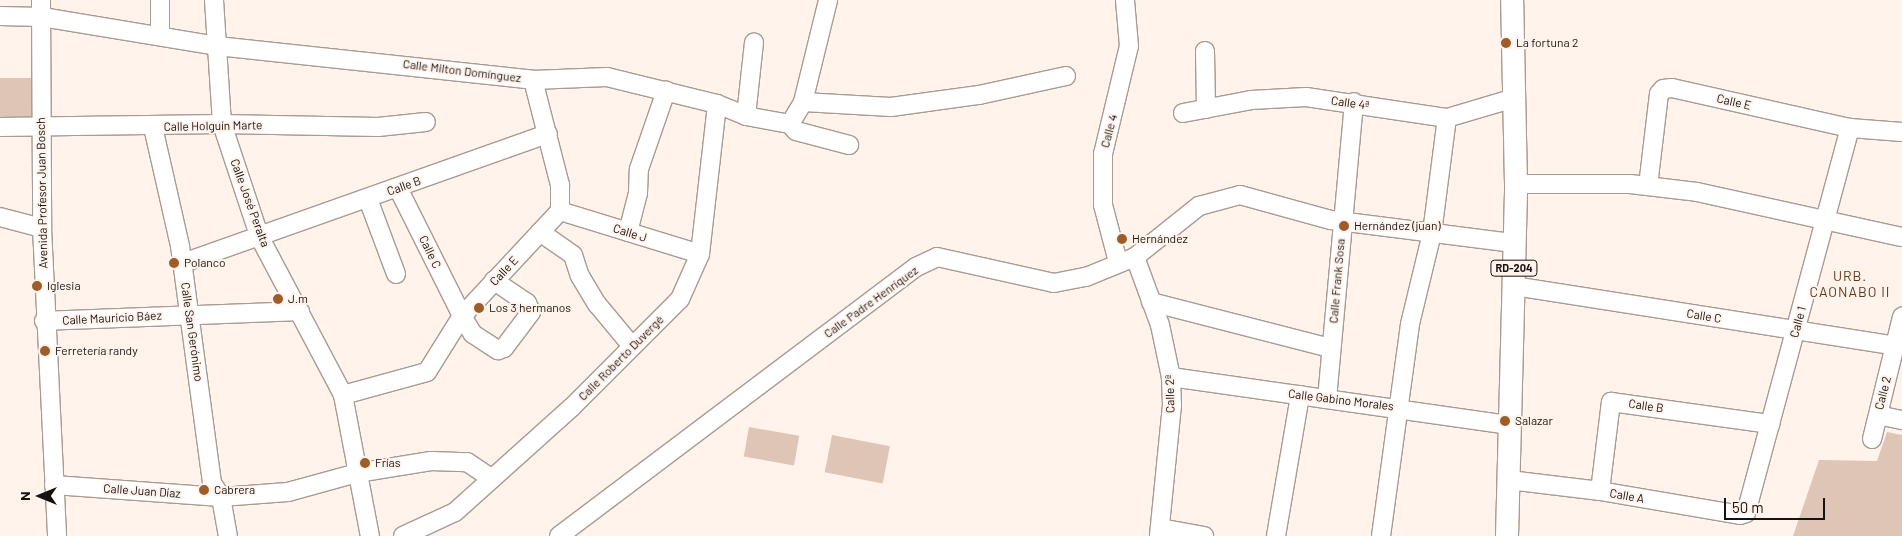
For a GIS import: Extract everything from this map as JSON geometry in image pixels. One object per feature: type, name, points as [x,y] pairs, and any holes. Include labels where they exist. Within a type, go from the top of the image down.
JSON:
[{"type":"main road","name":"RD-204","points":[[1507,536],[1516,184],[1511,0]]},
{"type":"street","points":[[160,0],[160,36]]},
{"type":"street","name":"Calle José Peralta","points":[[214,0],[222,124],[260,238],[343,395],[370,536]]},
{"type":"street","points":[[790,124],[803,102],[828,0]]},
{"type":"street","name":"Calle 4","points":[[1118,262],[1103,205],[1102,174],[1103,154],[1129,46],[1124,0]]},
{"type":"street","name":"Calle Milton Domínguez","points":[[0,16],[42,8],[160,36],[217,46],[533,80],[607,77],[717,104],[746,116],[790,124],[796,131],[849,145]]},
{"type":"street","name":"Avenida Profesor Juan Bosch","points":[[42,8],[41,128],[44,321],[57,536]]},
{"type":"street","points":[[746,116],[754,42]]},
{"type":"street","points":[[1205,51],[1206,109]]},
{"type":"street","points":[[803,102],[891,107],[979,95],[1066,76]]},
{"type":"street","points":[[533,80],[560,185],[560,211]]},
{"type":"street","name":"Calle E","points":[[1648,186],[1659,94],[1664,89],[1672,88],[1850,128],[1902,132]]},
{"type":"street","points":[[628,232],[638,193],[639,169],[666,91]]},
{"type":"street","name":"Calle 4ª","points":[[1183,113],[1251,100],[1306,97],[1354,102],[1447,118],[1514,98]]},
{"type":"street","name":"Calle Frank Sosa","points":[[1327,399],[1330,348],[1354,102]]},
{"type":"street","name":"Calle Roberto Duvergé","points":[[402,536],[455,512],[572,408],[631,345],[680,299],[700,254],[717,104]]},
{"type":"street","points":[[1381,536],[1410,324],[1432,233],[1447,118]]},
{"type":"street","name":"Calle Holguín Marte","points":[[0,127],[153,127],[222,124],[378,127],[426,122]]},
{"type":"street","name":"Calle San Gerónimo","points":[[153,127],[182,263],[212,483],[221,497],[228,536]]},
{"type":"street","name":"Calle 1","points":[[1744,514],[1850,128]]},
{"type":"street","name":"Calle B","points":[[182,263],[260,238],[548,134]]},
{"type":"street","points":[[1516,184],[1648,186],[1697,192],[1902,237]]},
{"type":"street","name":"Calle C","points":[[398,188],[462,316],[473,334],[493,348],[504,348],[531,312],[530,307],[494,282]]},
{"type":"street","name":"Calle Padre Henríquez","points":[[559,536],[916,268],[937,257],[1054,283],[1086,277],[1118,262],[1135,257],[1199,206],[1221,198],[1240,195],[1342,222],[1514,243]]},
{"type":"street","points":[[368,199],[396,274]]},
{"type":"street","name":"Calle J","points":[[560,211],[700,254]]},
{"type":"street","name":"Calle E","points":[[343,395],[427,372],[462,316],[560,211]]},
{"type":"street","points":[[0,217],[42,228]]},
{"type":"street","points":[[540,232],[573,255],[580,276],[596,304],[631,345]]},
{"type":"street","name":"Calle 2ª","points":[[1135,257],[1160,325],[1171,377],[1172,405],[1159,532]]},
{"type":"street","name":"Calle C","points":[[1514,286],[1895,346]]},
{"type":"street","points":[[1151,302],[1330,348]]},
{"type":"street","name":"Calle Mauricio Báez","points":[[44,321],[300,311]]},
{"type":"street","name":"Calle 2","points":[[1872,439],[1901,322]]},
{"type":"street","name":"Calle Gabino Morales","points":[[1171,377],[1327,399],[1400,407],[1510,425]]},
{"type":"street","points":[[1276,536],[1300,395]]},
{"type":"street","name":"Calle B","points":[[1600,491],[1611,402],[1770,424]]},
{"type":"street","points":[[1878,415],[1902,420]]},
{"type":"street","name":"Calle Juan Díaz","points":[[54,485],[221,497],[288,492],[357,473],[431,460],[467,462],[492,479]]},
{"type":"street","name":"Calle A","points":[[1509,480],[1600,491],[1744,514]]},
{"type":"street","points":[[1159,532],[1204,536]]},
{"type":"shaded area","points":[[0,78],[36,78],[36,118],[0,118]]},
{"type":"shaded area","points":[[749,427],[799,436],[794,465],[744,457]]},
{"type":"shaded area","points":[[1887,432],[1902,435],[1902,536],[1793,536],[1819,460],[1877,461]]},
{"type":"shaded area","points":[[832,435],[890,446],[883,484],[825,472]]},
{"type":"place","name":"La fortuna 2","points":[[1506,43]]},
{"type":"place","name":"Hernández (juan)","points":[[1344,226]]},
{"type":"place","name":"Hernández","points":[[1122,239]]},
{"type":"place","name":"Polanco","points":[[174,263]]},
{"type":"place","name":"Iglesia","points":[[37,286]]},
{"type":"place","name":"J.m","points":[[278,299]]},
{"type":"place","name":"Los 3 hermanos","points":[[479,308]]},
{"type":"place","name":"Ferretería randy","points":[[45,351]]},
{"type":"place","name":"Salazar","points":[[1505,421]]},
{"type":"place","name":"Frías","points":[[365,463]]},
{"type":"place","name":"Cabrera","points":[[204,490]]},
{"type":"district","name":"URB. CAONABO II","points":[[1850,284]]}]
